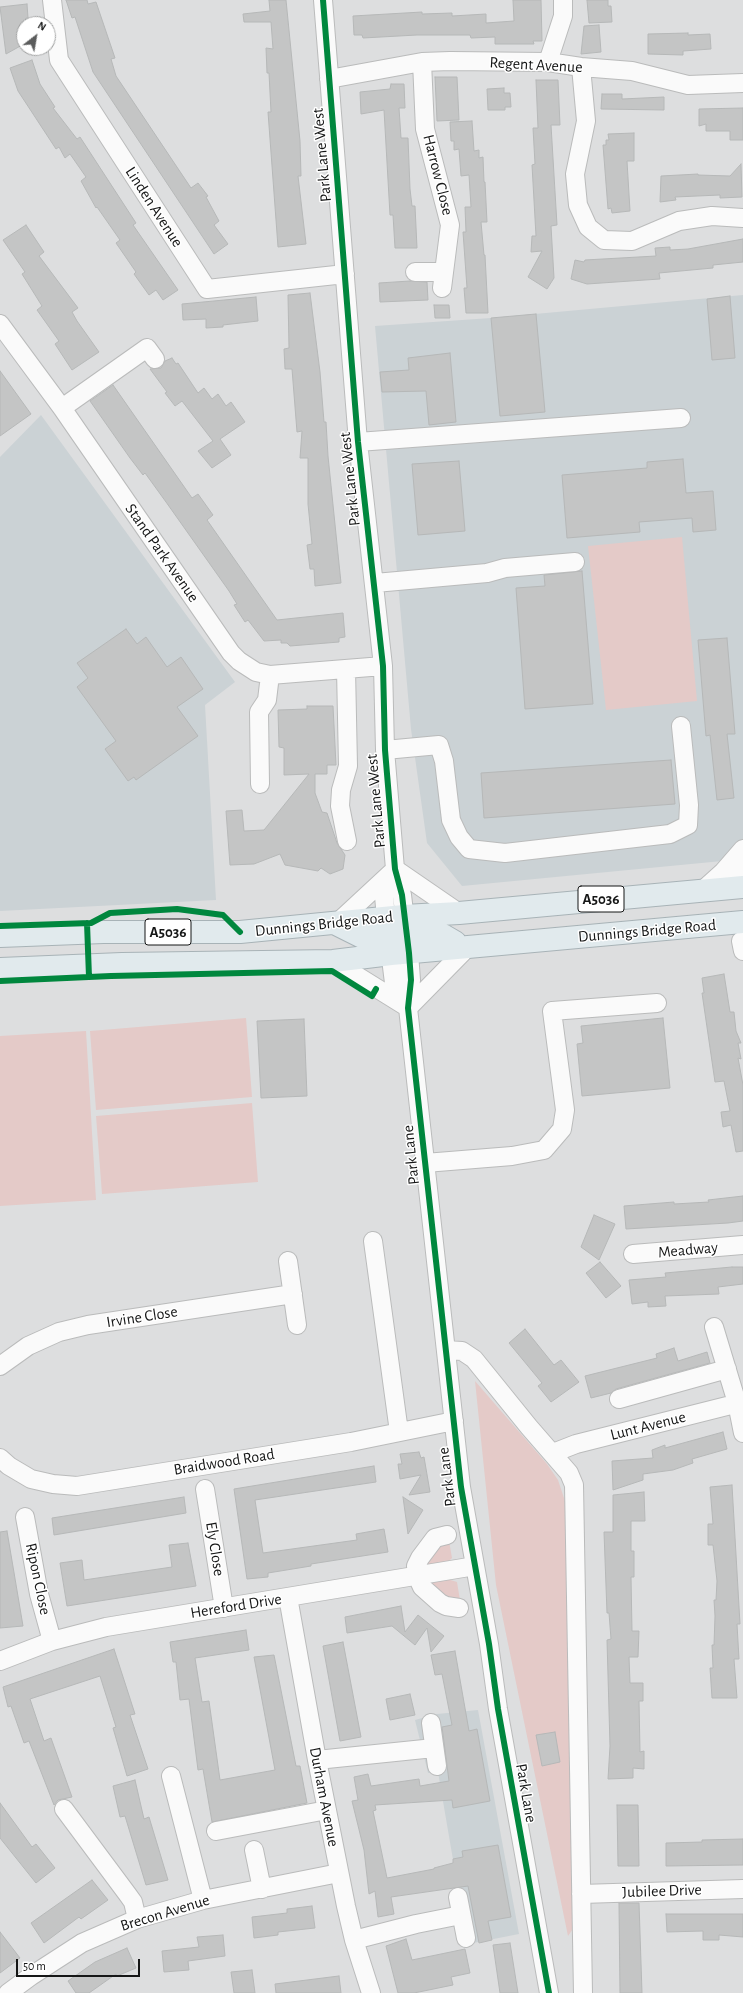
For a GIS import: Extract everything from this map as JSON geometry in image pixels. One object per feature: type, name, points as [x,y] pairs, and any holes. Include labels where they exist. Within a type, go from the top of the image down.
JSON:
[{"type":"highway","name":"Dunnings Bridge Road","points":[[0,970],[122,964],[333,961],[459,913],[743,887]]},
{"type":"highway","name":"Dunnings Bridge Road","points":[[0,936],[103,932],[240,932],[336,924]]},
{"type":"highway","points":[[336,924],[368,940],[397,936]]},
{"type":"highway","name":"Dunnings Bridge Road","points":[[397,936],[467,948],[742,938]]},
{"type":"street","name":"Linden Avenue","points":[[52,0],[59,60],[207,289],[345,274]]},
{"type":"street","name":"Park Lane West","points":[[323,0],[358,442],[375,583],[383,666],[385,750],[395,869],[384,896],[397,936]]},
{"type":"street","points":[[548,62],[563,16],[563,0]]},
{"type":"street","name":"Regent Avenue","points":[[329,79],[422,62],[548,62],[581,67],[632,70],[688,85],[743,82]]},
{"type":"street","name":"Harrow Close","points":[[415,272],[443,280],[450,225],[425,129],[422,62]]},
{"type":"street","points":[[581,67],[586,121],[575,174],[578,205],[588,227],[604,240],[632,241],[679,221],[712,216],[743,218]]},
{"type":"street","name":"Stand Park Avenue","points":[[0,324],[62,408],[231,653],[256,672],[270,675],[383,666]]},
{"type":"street","points":[[62,408],[147,348],[155,359]]},
{"type":"street","points":[[358,442],[681,418]]},
{"type":"street","points":[[375,583],[487,573],[506,568],[575,562]]},
{"type":"street","points":[[346,669],[348,766],[341,790],[340,806],[347,841]]},
{"type":"street","points":[[260,784],[260,712],[267,700],[270,675]]},
{"type":"street","points":[[385,750],[439,745],[444,761],[451,820],[459,837],[469,850],[505,853],[670,834],[688,825],[689,805],[681,726]]},
{"type":"street","points":[[703,890],[724,872],[743,849]]},
{"type":"street","points":[[336,924],[358,901],[395,869],[459,913]]},
{"type":"street","points":[[724,872],[743,870]]},
{"type":"street","name":"Park Lane","points":[[397,936],[411,980],[408,1008],[461,1487],[489,1644],[498,1709],[549,1993]]},
{"type":"street","points":[[333,961],[408,1008],[467,948]]},
{"type":"street","points":[[425,1164],[512,1156],[544,1150],[562,1130],[565,1110],[552,1011],[657,1003]]},
{"type":"street","points":[[373,1241],[399,1432]]},
{"type":"street","name":"Meadway","points":[[633,1254],[743,1245]]},
{"type":"street","points":[[288,1261],[297,1325]]},
{"type":"street","name":"Irvine Close","points":[[0,1366],[28,1346],[59,1332],[88,1325],[293,1294]]},
{"type":"street","points":[[714,1326],[727,1369],[740,1402],[743,1433]]},
{"type":"street","points":[[446,1350],[462,1351],[474,1359],[529,1427],[569,1473],[574,1485],[583,1993]]},
{"type":"street","points":[[619,1399],[727,1369]]},
{"type":"street","name":"Lunt Avenue","points":[[553,1453],[576,1444],[740,1402]]},
{"type":"street","name":"Braidwood Road","points":[[0,1458],[9,1466],[31,1479],[53,1484],[77,1486],[351,1442],[454,1421]]},
{"type":"street","name":"Ely Close","points":[[205,1489],[224,1608]]},
{"type":"street","name":"Ripon Close","points":[[25,1517],[39,1594],[52,1641]]},
{"type":"street","points":[[447,1535],[435,1538],[420,1558],[416,1566],[417,1576],[419,1584],[440,1603],[446,1606],[460,1608]]},
{"type":"street","name":"Hereford Drive","points":[[0,1661],[52,1641],[106,1627],[475,1566]]},
{"type":"street","name":"Durham Avenue","points":[[288,1598],[317,1760],[354,1940],[371,1993]]},
{"type":"street","points":[[431,1723],[437,1766]]},
{"type":"street","points":[[317,1760],[434,1748]]},
{"type":"street","points":[[171,1776],[203,1900]]},
{"type":"street","points":[[64,1809],[128,1895],[132,1902],[137,1919]]},
{"type":"street","points":[[216,1831],[327,1810]]},
{"type":"street","points":[[254,1850],[262,1889]]},
{"type":"street","name":"Brecon Avenue","points":[[8,1993],[31,1976],[82,1943],[137,1919],[203,1900],[340,1873]]},
{"type":"street","name":"Jubilee Drive","points":[[581,1894],[743,1889]]},
{"type":"street","points":[[458,1897],[466,1938]]},
{"type":"street","points":[[354,1940],[416,1924],[462,1915]]},
{"type":"shaded area","points":[[743,295],[743,859],[462,886],[427,843],[411,729],[375,326],[491,318]]},
{"type":"shaded area","points":[[41,415],[235,682],[205,705],[216,900],[0,911],[0,457]]},
{"type":"shaded area","points":[[682,537],[697,701],[606,710],[588,546]]},
{"type":"shaded area","points":[[246,1018],[252,1097],[96,1110],[90,1031]]},
{"type":"shaded area","points":[[86,1031],[96,1200],[0,1206],[0,1036]]},
{"type":"shaded area","points":[[252,1103],[258,1182],[102,1194],[96,1116]]},
{"type":"shaded area","points":[[475,1381],[547,1464],[558,1480],[566,1504],[575,1926],[568,1936],[496,1585]]},
{"type":"shaded area","points":[[449,1541],[452,1558],[448,1562],[428,1566],[426,1565],[435,1546]]},
{"type":"shaded area","points":[[444,1578],[457,1582],[460,1600],[452,1601],[430,1585],[430,1582]]},
{"type":"shaded area","points":[[478,1710],[519,1934],[463,1945],[449,1892],[458,1889],[438,1772],[428,1773],[415,1720],[437,1714]]},
{"type":"building","points":[[66,0],[87,0],[88,4],[96,2],[115,58],[111,59],[116,76],[191,188],[198,183],[208,196],[206,197],[219,221],[214,225],[228,244],[214,254],[93,72],[75,17],[72,18]]},
{"type":"building","points":[[269,0],[286,0],[300,141],[301,176],[298,176],[306,244],[278,247],[268,112],[271,112],[266,48],[273,49],[271,22],[244,22],[243,14],[270,11]]},
{"type":"building","points":[[513,0],[541,0],[542,41],[533,41],[534,44],[495,44],[495,37],[471,38],[470,35],[417,35],[363,38],[362,35],[354,35],[353,16],[422,12],[422,14],[452,13],[452,16],[486,14],[486,23],[514,21]]},
{"type":"building","points":[[587,0],[608,0],[608,6],[611,6],[612,22],[589,23]]},
{"type":"building","points":[[27,4],[28,16],[16,16],[16,48],[6,54],[0,7]]},
{"type":"building","points":[[599,25],[601,52],[581,54],[584,26]]},
{"type":"building","points":[[688,33],[688,35],[710,34],[711,49],[683,51],[683,55],[648,54],[648,34]]},
{"type":"building","points":[[32,60],[40,84],[55,107],[53,108],[77,139],[80,137],[136,223],[133,225],[178,290],[163,300],[156,290],[149,295],[134,274],[136,272],[116,243],[120,240],[97,207],[96,208],[81,181],[86,177],[70,154],[65,158],[59,147],[56,149],[18,91],[10,68]]},
{"type":"building","points":[[435,77],[457,77],[459,120],[437,121]]},
{"type":"building","points":[[536,80],[558,80],[560,125],[551,125],[557,225],[551,226],[554,278],[547,289],[528,277],[542,251],[531,252],[532,236],[536,236],[532,165],[535,164],[533,128],[538,128]]},
{"type":"building","points":[[391,84],[404,84],[405,108],[399,108],[401,138],[408,138],[410,189],[412,206],[415,206],[417,248],[395,248],[393,215],[390,215],[384,110],[361,114],[360,92],[390,89]]},
{"type":"building","points":[[504,88],[504,93],[510,93],[511,107],[505,107],[505,110],[488,110],[487,89]]},
{"type":"building","points":[[602,94],[622,94],[622,99],[664,97],[664,110],[601,109]]},
{"type":"building","points":[[743,108],[743,140],[730,140],[730,131],[706,131],[706,124],[699,126],[699,109]]},
{"type":"building","points":[[472,121],[474,151],[479,150],[479,158],[483,157],[487,222],[481,222],[485,255],[488,313],[466,313],[464,288],[467,288],[463,232],[466,232],[465,207],[471,207],[469,175],[461,176],[459,149],[454,150],[454,141],[451,141],[450,122]]},
{"type":"building","points":[[634,133],[634,161],[627,161],[630,211],[612,213],[611,208],[608,209],[603,145],[606,145],[606,140],[609,140],[608,134]]},
{"type":"building","points":[[741,164],[742,197],[720,198],[720,195],[675,197],[676,200],[660,202],[661,176],[698,174],[730,176]]},
{"type":"building","points":[[26,225],[44,252],[39,256],[78,308],[72,312],[99,352],[72,370],[55,344],[59,341],[37,310],[42,306],[22,274],[25,272],[3,240]]},
{"type":"building","points":[[743,239],[743,262],[713,265],[713,268],[659,273],[660,279],[587,284],[571,279],[575,260],[584,262],[585,260],[656,256],[655,248],[670,247],[670,250],[688,249]]},
{"type":"building","points":[[410,281],[427,282],[428,300],[380,302],[379,283]]},
{"type":"building","points":[[310,293],[320,372],[324,422],[326,422],[341,583],[315,586],[314,569],[310,569],[307,545],[312,544],[308,504],[308,458],[300,458],[302,431],[297,432],[292,369],[285,369],[284,349],[289,348],[288,295]]},
{"type":"building","points":[[730,296],[735,358],[712,360],[707,299]]},
{"type":"building","points":[[256,297],[258,321],[223,325],[223,327],[206,328],[206,319],[183,320],[182,304]]},
{"type":"building","points":[[434,305],[449,305],[450,318],[435,318]]},
{"type":"building","points":[[536,314],[545,412],[500,416],[491,318]]},
{"type":"building","points":[[450,353],[456,422],[429,425],[426,391],[382,392],[380,372],[409,370],[408,358]]},
{"type":"building","points":[[172,358],[176,364],[178,363],[198,393],[204,388],[212,399],[218,394],[226,406],[231,402],[245,422],[220,439],[231,455],[212,468],[198,451],[213,441],[182,401],[175,406],[165,393],[167,392],[150,369],[161,368],[165,361]]},
{"type":"building","points":[[0,371],[31,414],[0,436]]},
{"type":"building","points":[[113,385],[192,498],[198,494],[213,515],[207,520],[277,620],[343,613],[345,637],[339,638],[339,642],[290,646],[287,643],[281,643],[281,640],[264,641],[248,620],[245,622],[234,605],[237,604],[229,591],[145,473],[143,475],[90,401]]},
{"type":"building","points":[[683,459],[686,493],[713,491],[716,530],[693,532],[692,518],[639,522],[640,532],[567,538],[562,475],[647,468],[647,462]]},
{"type":"building","points":[[459,461],[465,531],[418,535],[412,464]]},
{"type":"building","points":[[582,571],[593,704],[525,709],[516,588],[545,586],[544,575]]},
{"type":"building","points":[[126,629],[137,644],[146,637],[167,667],[181,657],[203,689],[177,707],[198,736],[136,780],[134,777],[128,781],[105,749],[116,741],[77,687],[88,678],[77,663]]},
{"type":"building","points":[[727,638],[735,734],[727,734],[734,798],[717,800],[710,735],[706,736],[698,640]]},
{"type":"building","points":[[307,706],[333,706],[336,765],[327,765],[327,774],[315,774],[315,793],[322,812],[327,813],[337,843],[345,855],[343,869],[330,874],[321,868],[318,871],[285,865],[280,854],[254,864],[230,865],[226,811],[242,810],[244,831],[264,830],[309,774],[284,775],[284,748],[279,747],[278,710],[307,709]]},
{"type":"building","points":[[671,760],[675,804],[484,818],[481,773]]},
{"type":"building","points":[[724,974],[730,1012],[734,1012],[736,1031],[741,1043],[738,1043],[741,1059],[738,1058],[743,1085],[743,1151],[736,1152],[731,1125],[723,1127],[721,1112],[730,1111],[724,1081],[715,1082],[702,993],[704,993],[702,978]]},
{"type":"building","points":[[663,1018],[670,1088],[582,1096],[577,1044],[583,1043],[581,1026]]},
{"type":"building","points":[[304,1019],[307,1096],[261,1098],[257,1021]]},
{"type":"building","points":[[743,1196],[743,1221],[626,1229],[624,1206],[674,1202],[674,1204],[709,1202],[708,1200]]},
{"type":"building","points":[[594,1215],[615,1224],[599,1260],[581,1247]]},
{"type":"building","points":[[600,1262],[621,1286],[606,1298],[586,1273]]},
{"type":"building","points":[[743,1267],[743,1284],[718,1287],[719,1294],[665,1296],[666,1306],[648,1307],[648,1302],[632,1304],[629,1280],[666,1277],[665,1273]]},
{"type":"building","points":[[525,1329],[554,1365],[561,1360],[579,1382],[551,1402],[538,1386],[542,1383],[509,1343]]},
{"type":"building","points":[[674,1348],[678,1361],[707,1352],[710,1363],[616,1389],[611,1393],[591,1398],[585,1376],[657,1358],[656,1354]]},
{"type":"building","points":[[723,1432],[727,1449],[692,1459],[693,1463],[673,1470],[643,1474],[643,1480],[613,1490],[612,1461],[653,1458],[652,1450],[665,1445],[665,1448]]},
{"type":"building","points":[[419,1452],[421,1458],[424,1457],[430,1492],[409,1495],[421,1475],[400,1479],[398,1464],[402,1464],[400,1454]]},
{"type":"building","points":[[374,1466],[376,1482],[255,1500],[263,1553],[357,1540],[356,1534],[384,1529],[388,1552],[311,1564],[311,1566],[268,1573],[268,1577],[247,1579],[234,1489]]},
{"type":"building","points":[[732,1485],[740,1624],[737,1624],[739,1659],[734,1659],[737,1698],[712,1698],[710,1668],[713,1668],[712,1645],[714,1645],[714,1600],[716,1600],[717,1581],[713,1545],[708,1545],[708,1524],[713,1524],[710,1487]]},
{"type":"building","points":[[644,1492],[645,1521],[631,1521],[631,1551],[634,1551],[634,1577],[631,1577],[632,1631],[639,1631],[638,1657],[629,1657],[630,1683],[643,1683],[643,1701],[639,1701],[640,1752],[644,1751],[644,1769],[633,1768],[633,1778],[608,1779],[610,1746],[607,1640],[611,1639],[609,1613],[607,1613],[604,1532],[613,1532],[613,1495]]},
{"type":"building","points":[[184,1497],[186,1513],[54,1535],[52,1518]]},
{"type":"building","points":[[403,1497],[423,1510],[408,1534]]},
{"type":"building","points":[[7,1531],[23,1626],[0,1628],[0,1532]]},
{"type":"building","points":[[188,1543],[196,1586],[67,1606],[60,1563],[82,1560],[84,1580],[172,1567],[169,1545]]},
{"type":"building","points":[[401,1606],[405,1632],[418,1615],[444,1636],[431,1652],[427,1628],[415,1645],[392,1626],[347,1633],[345,1617]]},
{"type":"building","points":[[246,1630],[249,1650],[195,1658],[202,1702],[209,1701],[220,1780],[275,1770],[254,1657],[274,1655],[296,1766],[300,1766],[307,1803],[212,1822],[203,1769],[198,1770],[189,1699],[180,1700],[176,1662],[173,1662],[170,1642]]},
{"type":"building","points":[[343,1642],[361,1737],[340,1741],[323,1646]]},
{"type":"building","points":[[114,1649],[135,1714],[130,1715],[148,1769],[127,1776],[113,1728],[116,1727],[100,1676],[30,1699],[44,1741],[51,1738],[72,1797],[58,1800],[54,1805],[29,1741],[24,1743],[11,1706],[8,1707],[3,1687]]},
{"type":"building","points":[[455,1651],[469,1731],[477,1729],[490,1801],[453,1808],[452,1800],[375,1805],[376,1810],[373,1811],[387,1878],[434,1869],[453,1863],[453,1859],[463,1857],[462,1851],[498,1845],[511,1917],[488,1921],[492,1940],[479,1943],[468,1886],[391,1897],[394,1914],[378,1917],[375,1891],[369,1894],[364,1850],[352,1801],[358,1800],[354,1777],[368,1774],[371,1786],[419,1779],[420,1786],[449,1781],[442,1727],[452,1725],[442,1674],[435,1675],[431,1655]]},
{"type":"building","points":[[410,1694],[415,1715],[390,1720],[386,1699]]},
{"type":"building","points":[[555,1732],[560,1762],[542,1766],[536,1735]]},
{"type":"building","points":[[135,1780],[144,1819],[149,1817],[168,1880],[146,1885],[125,1816],[120,1817],[113,1786]]},
{"type":"building","points":[[0,1803],[32,1847],[36,1844],[55,1868],[36,1883],[0,1838]]},
{"type":"building","points":[[617,1805],[638,1805],[639,1866],[618,1866]]},
{"type":"building","points":[[743,1839],[743,1865],[666,1866],[666,1843]]},
{"type":"building","points":[[92,1880],[108,1900],[81,1919],[79,1917],[44,1943],[31,1923]]},
{"type":"building","points":[[619,1903],[639,1903],[642,1993],[620,1993]]},
{"type":"building","points":[[312,1906],[315,1928],[278,1932],[278,1935],[254,1938],[252,1917],[287,1913],[287,1909]]},
{"type":"building","points":[[666,1914],[743,1914],[743,1937],[719,1935],[719,1940],[703,1940],[703,1931],[667,1932]]},
{"type":"building","points":[[0,1932],[20,1958],[0,1973]]},
{"type":"building","points":[[223,1935],[225,1956],[188,1961],[189,1970],[164,1972],[162,1951],[199,1947],[197,1937]]},
{"type":"building","points":[[406,1939],[412,1960],[465,1949],[470,1973],[451,1977],[453,1985],[414,1993],[398,1993],[386,1946]]},
{"type":"building","points":[[510,1943],[518,1993],[500,1993],[493,1945]]},
{"type":"building","points":[[127,1948],[136,1968],[117,1976],[116,1974],[89,1993],[76,1993],[68,1981],[95,1962]]},
{"type":"building","points":[[252,1970],[255,1993],[234,1993],[231,1972]]},
{"type":"building","points":[[339,1976],[341,1993],[276,1993],[275,1984]]},
{"type":"cycle path","points":[[323,0],[358,442],[383,666],[385,750],[395,869],[402,895],[409,953],[411,980],[408,1008],[461,1487],[489,1644],[498,1709],[549,1993]]},
{"type":"cycle path","points":[[0,926],[91,923],[110,913],[177,909],[223,915],[240,932]]},
{"type":"cycle path","points":[[87,923],[89,977]]},
{"type":"cycle path","points":[[0,981],[111,976],[332,971],[372,996],[376,989]]}]
